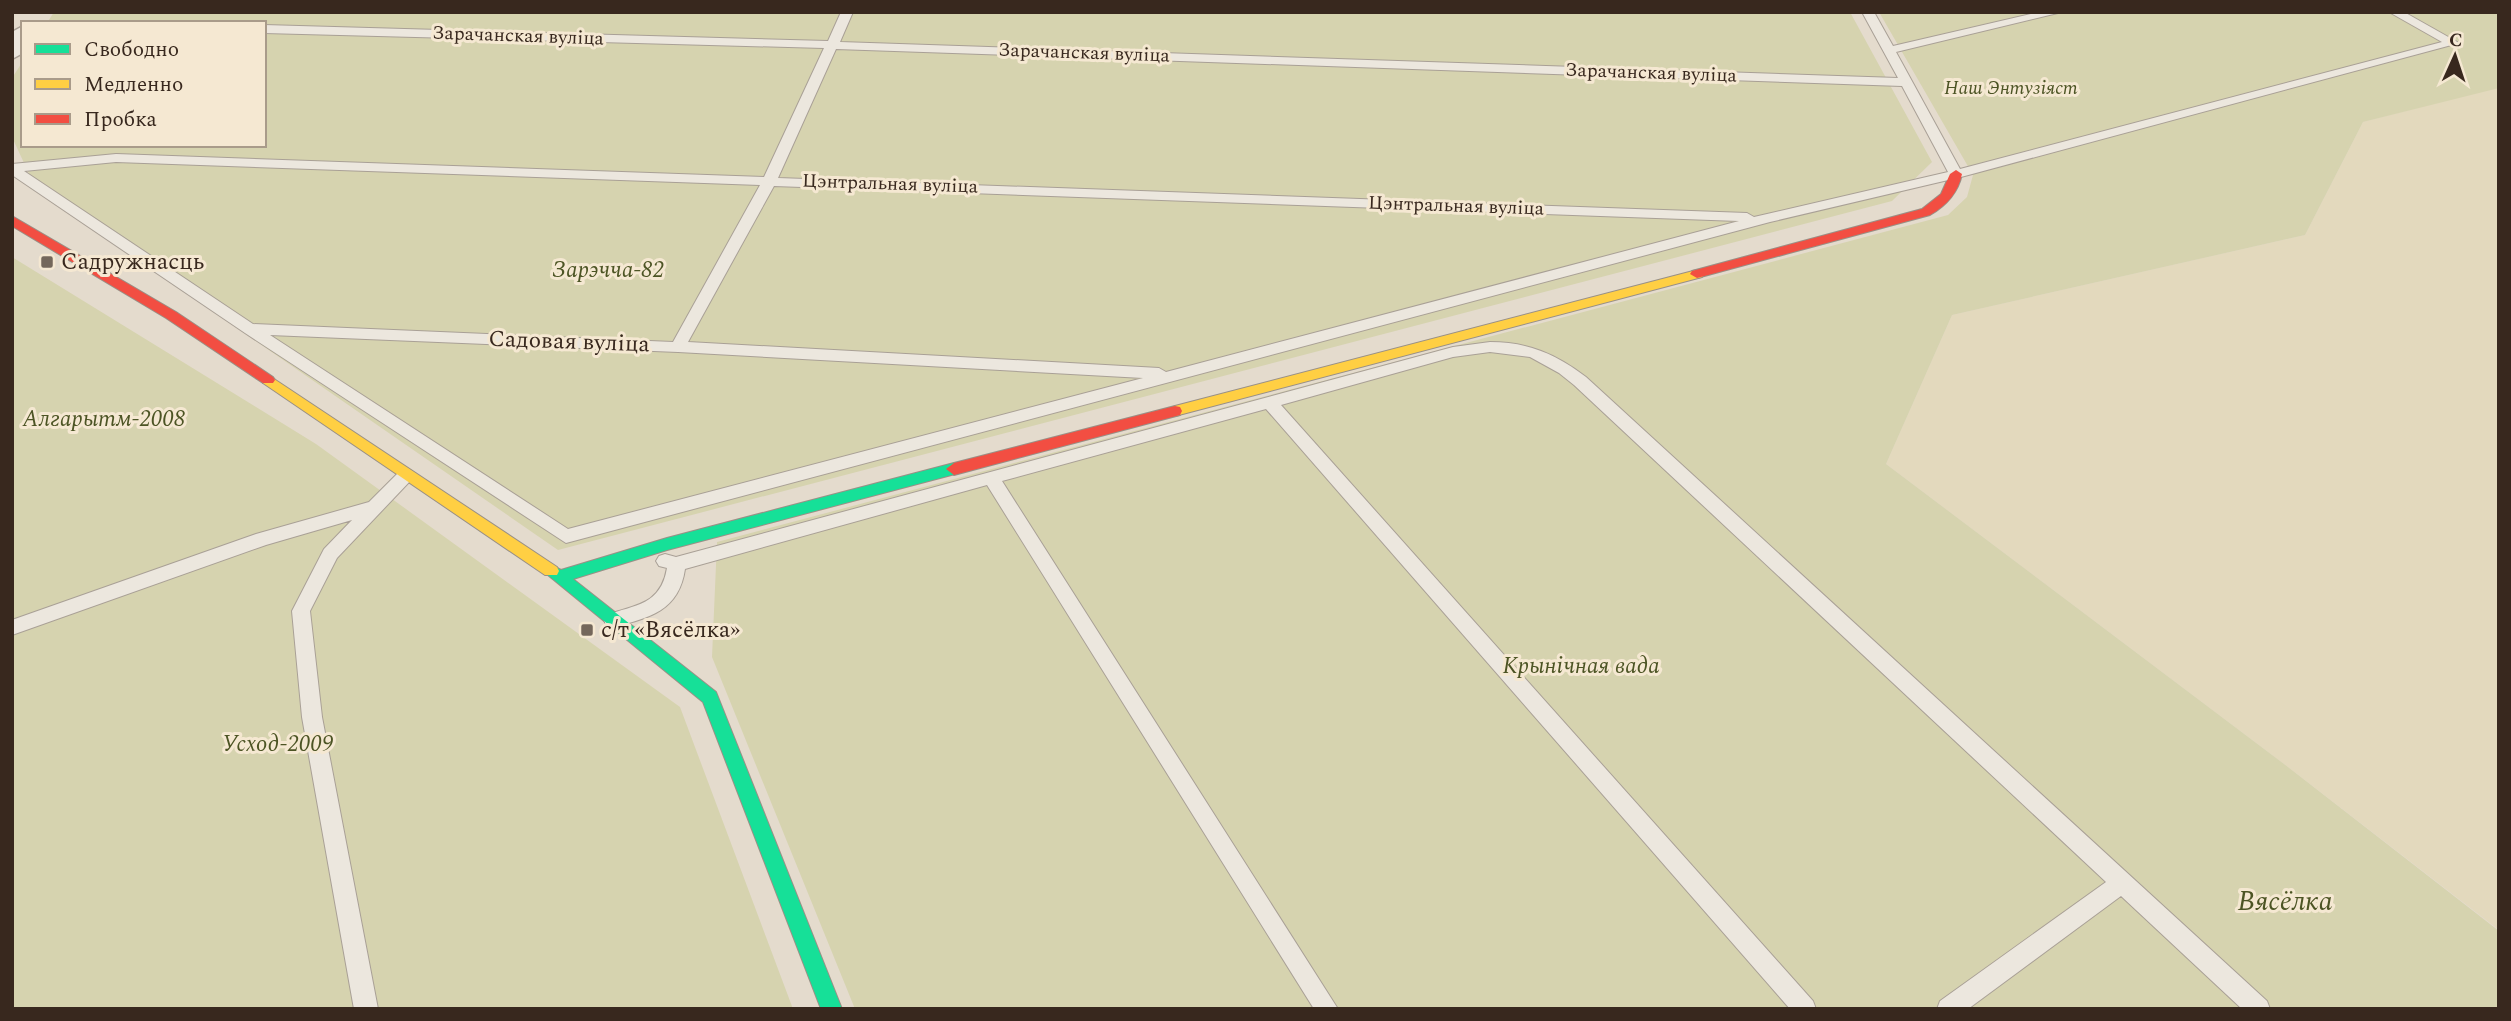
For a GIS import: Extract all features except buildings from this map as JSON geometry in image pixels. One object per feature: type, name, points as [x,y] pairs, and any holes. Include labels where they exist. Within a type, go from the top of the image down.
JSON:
[{"type":"street","points":[[12,52],[21,36]]},
{"type":"street","points":[[560,577],[680,541],[1903,219],[1930,210],[1948,199],[1955,185],[1955,174]]},
{"type":"street","points":[[12,220],[171,315],[560,577],[709,697],[832,1009]]},
{"type":"lane","points":[[678,347],[771,180],[847,12]]},
{"type":"lane","points":[[1868,12],[1891,50],[1904,82],[1955,174]]},
{"type":"lane","points":[[1891,50],[2056,12]]},
{"type":"lane","points":[[12,169],[566,536],[1768,218],[1955,174],[2453,43],[2395,12]]},
{"type":"lane","name":"Зарачанская вуліца","points":[[266,29],[833,45],[1904,82]]},
{"type":"lane","name":"Цэнтральная вуліца","points":[[12,169],[116,158],[1768,218]]},
{"type":"lane","name":"Садовая вуліца","points":[[250,329],[678,347],[1175,373]]},
{"type":"lane","points":[[624,558],[656,558],[676,564],[1484,346],[1534,350],[1559,362],[2259,1009]]},
{"type":"lane","points":[[1269,402],[1805,1009]]},
{"type":"lane","points":[[366,1009],[312,717],[301,611],[330,554],[407,474]]},
{"type":"lane","points":[[991,478],[1326,1009]]},
{"type":"lane","points":[[12,628],[262,539],[376,507]]},
{"type":"lane","points":[[613,620],[646,612],[665,594],[676,576],[676,564]]},
{"type":"lane","points":[[1948,1009],[2122,883]]},
{"type":"shaded area","points":[[2499,88],[2499,930],[1886,464],[1952,315],[2305,235],[2363,122]]},
{"type":"green space","name":"Зарэчча-82","points":[[54,12],[1850,12],[1932,162],[1892,201],[558,550],[36,189],[12,137],[12,78],[21,64],[21,147],[266,147],[266,21],[48,21]]},
{"type":"green space","name":"Крынічная вада","points":[[1879,12],[2499,12],[2499,88],[2363,122],[2305,235],[1952,315],[1886,464],[2284,764],[2499,931],[2499,1009],[855,1009],[712,657],[717,542],[1948,215],[1967,197],[1973,175]]},
{"type":"green space","name":"Усход-2009","points":[[12,257],[316,444],[680,707],[793,1009],[12,1009]]},
{"type":"traffic: fast","points":[[560,577],[667,544],[954,469]]},
{"type":"traffic: fast","points":[[551,571],[710,697],[832,1009]]},
{"type":"traffic: slow","points":[[1175,411],[1697,274]]},
{"type":"traffic: slow","points":[[268,380],[551,571]]},
{"type":"traffic: jam","points":[[1697,274],[1926,212],[1946,197],[1956,174]]},
{"type":"traffic: jam","points":[[12,220],[171,315],[268,380]]},
{"type":"traffic: jam","points":[[954,469],[1175,411]]},
{"type":"place","name":"Садружнасць","points":[[47,262]]},
{"type":"place","name":"с/т «Вясёлка»","points":[[587,630]]},
{"type":"park label","name":"Наш Энтузіяст","points":[[2011,88]]},
{"type":"park label","name":"Алгарытм-2008","points":[[104,419]]},
{"type":"park label","name":"Вясёлка","points":[[2285,901]]}]
